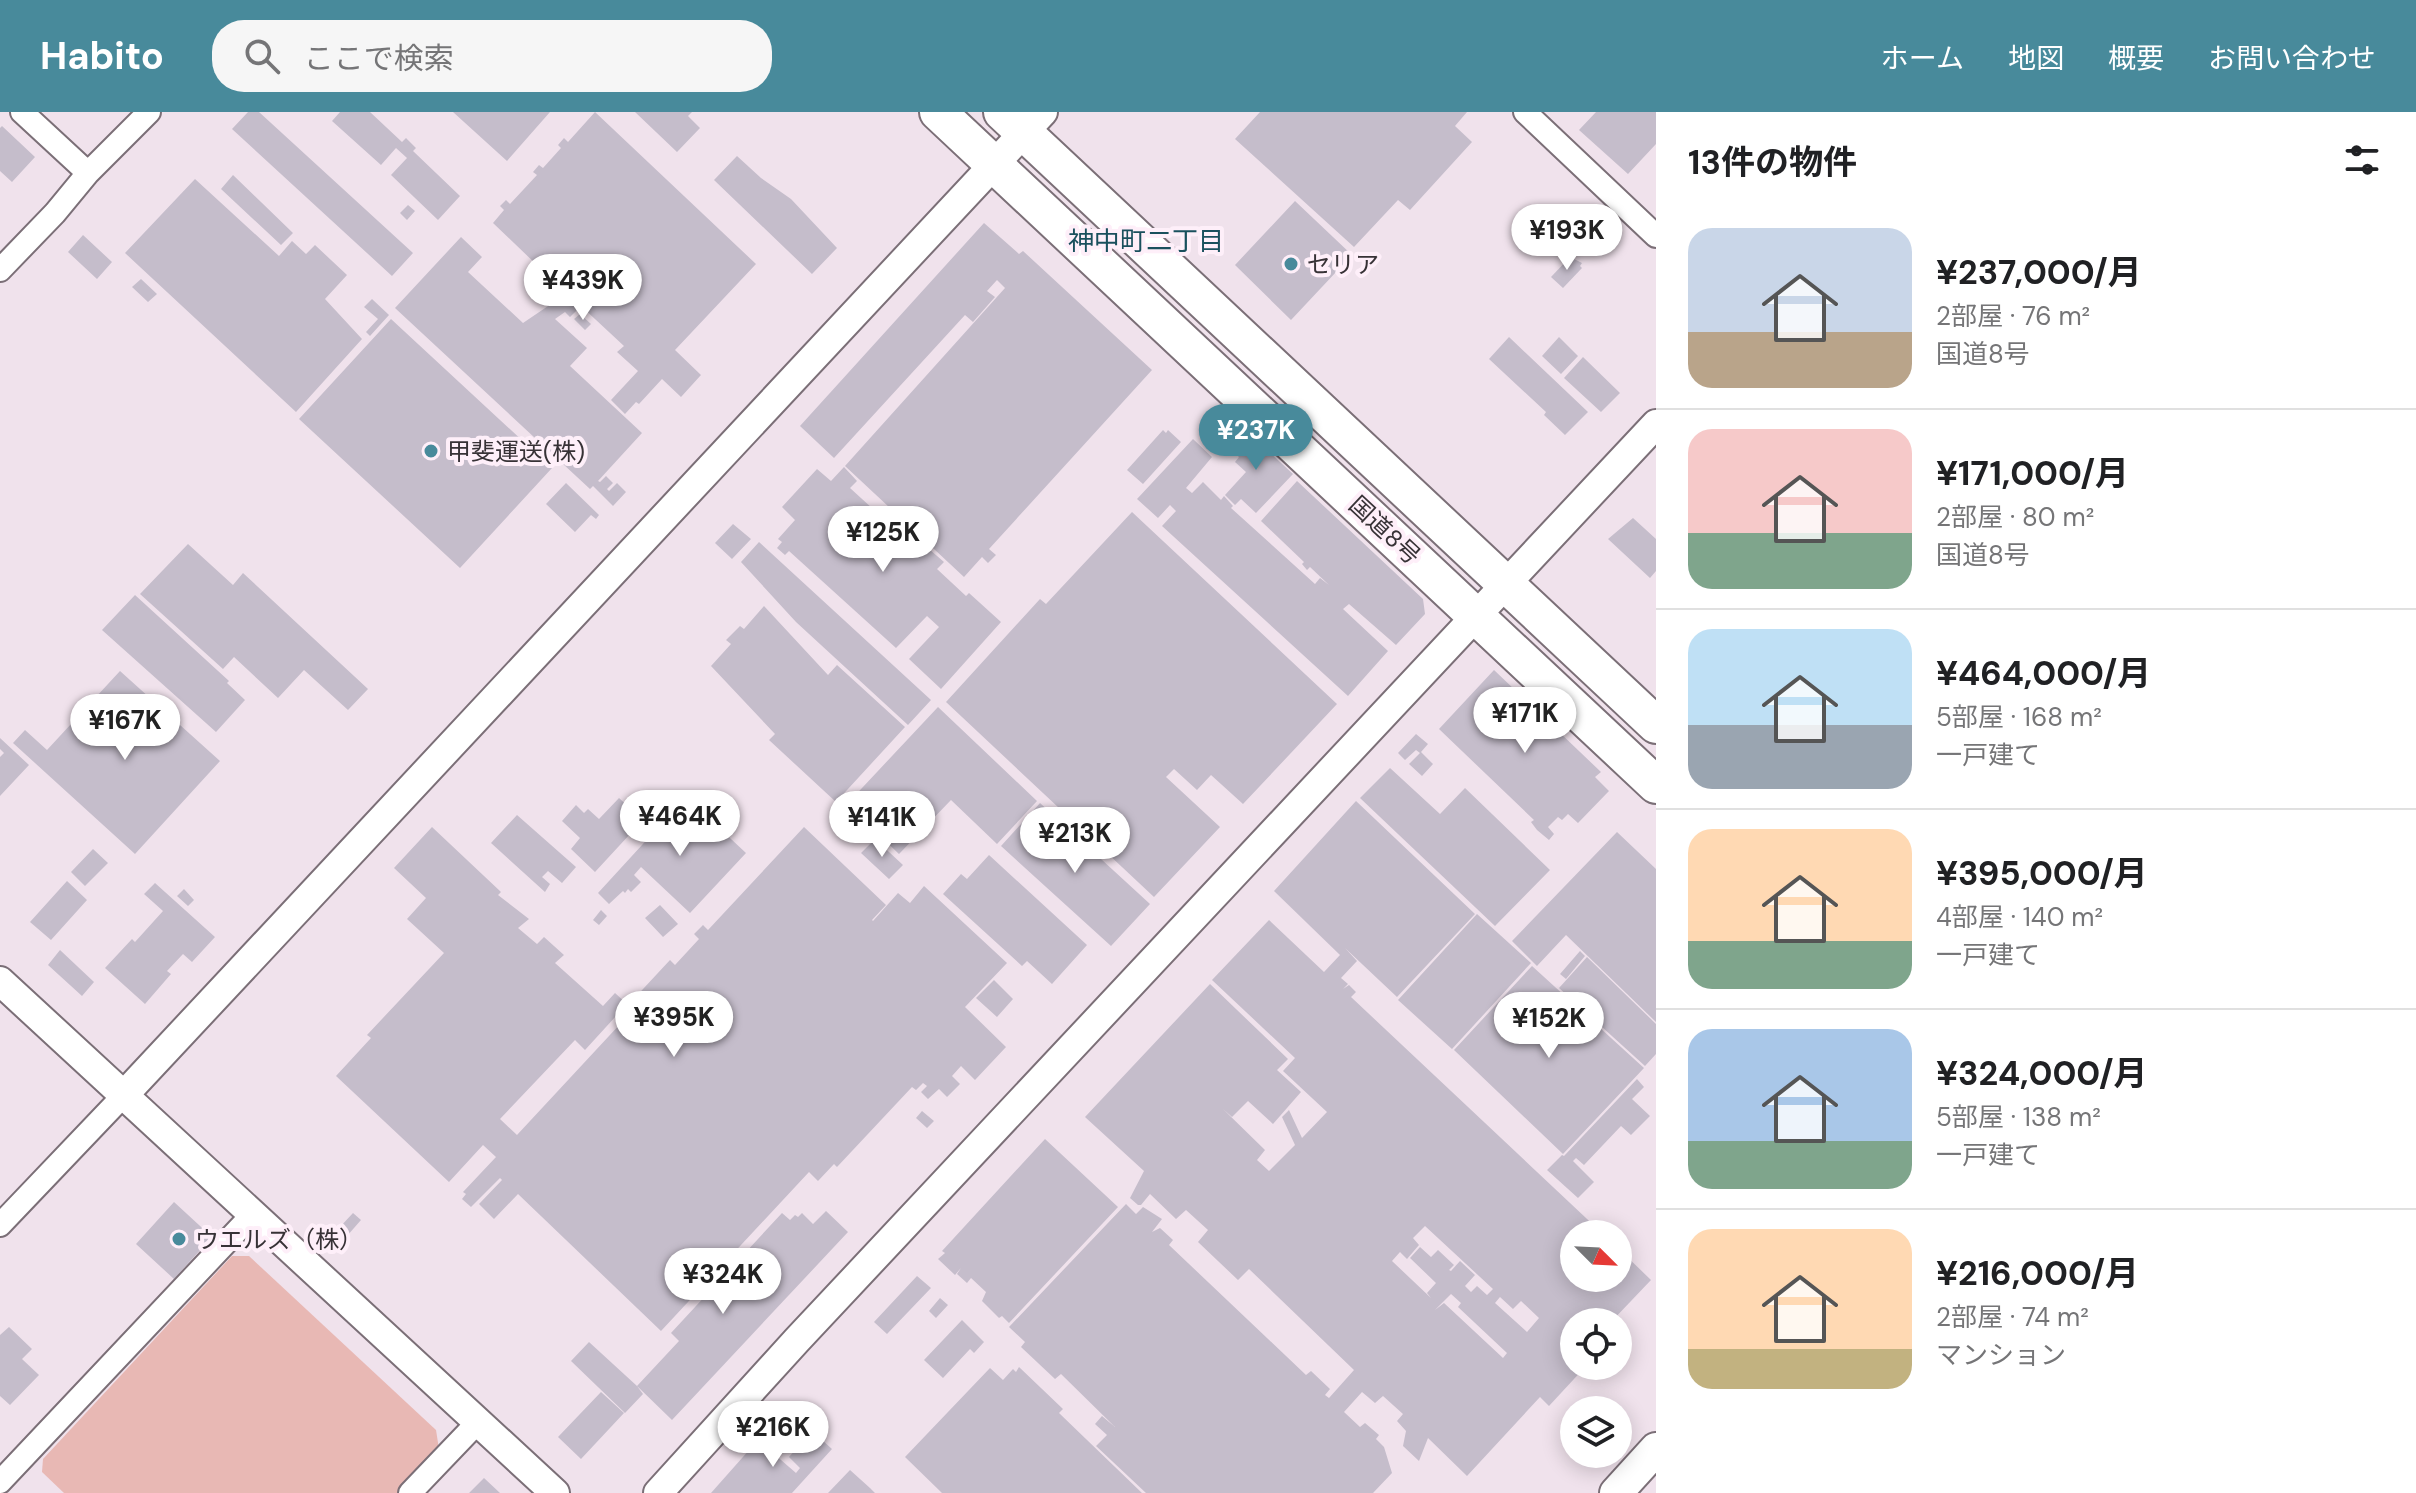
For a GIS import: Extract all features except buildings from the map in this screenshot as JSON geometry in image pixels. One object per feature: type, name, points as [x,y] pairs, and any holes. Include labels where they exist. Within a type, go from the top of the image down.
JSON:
[{"type":"highway","name":"国道8号","points":[[938,112],[1656,785]]},
{"type":"highway","name":"国道8号","points":[[1023,119],[1505,584],[1656,725]]},
{"type":"main road","points":[[1616,1493],[1656,1449]]},
{"type":"street","points":[[22,112],[88,173]]},
{"type":"street","points":[[0,270],[55,213],[88,173],[149,112]]},
{"type":"street","points":[[1525,112],[1656,236]]},
{"type":"street","points":[[0,1225],[995,164],[1023,119]]},
{"type":"street","points":[[658,1493],[829,1305],[1656,424]]},
{"type":"street","points":[[0,981],[555,1493]]},
{"type":"street","points":[[0,1482],[252,1215]]},
{"type":"street","points":[[410,1493],[478,1422]]},
{"type":"shaded area","points":[[232,1256],[249,1256],[436,1430],[439,1449],[397,1493],[64,1493],[42,1472],[43,1459]]},
{"type":"place","name":"セリア","points":[[1291,264]]},
{"type":"place","name":"甲斐運送(株)","points":[[431,451]]},
{"type":"place","name":"ウエルズ（株）","points":[[179,1239]]},
{"type":"district","name":"神中町二丁目","points":[[1146,241]]}]
